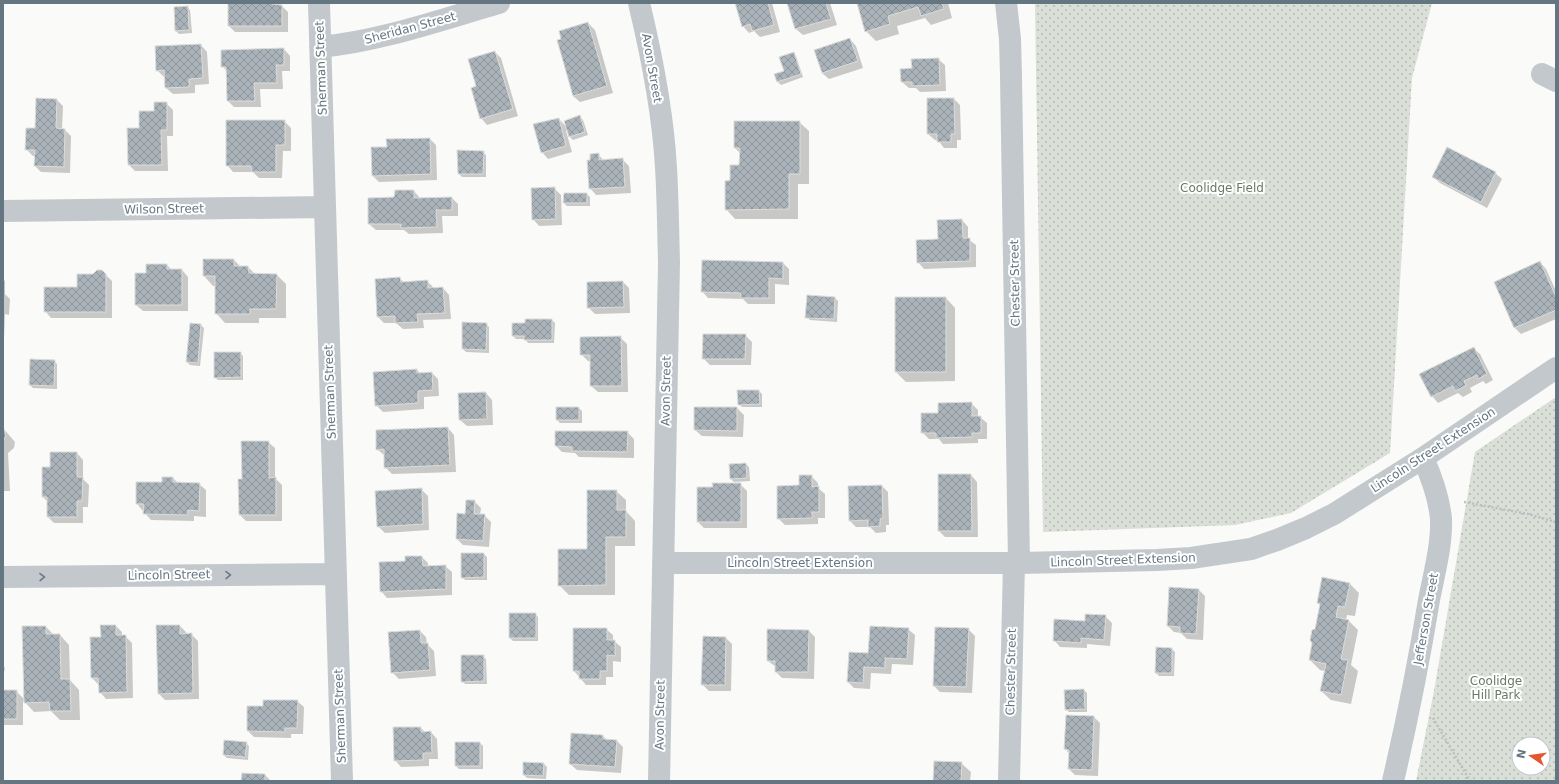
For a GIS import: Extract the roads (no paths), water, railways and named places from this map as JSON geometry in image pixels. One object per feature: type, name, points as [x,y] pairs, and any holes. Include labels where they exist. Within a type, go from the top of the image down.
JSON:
[{"type":"street","name":"Sherman Street","points":[[319,3],[342,781]]},
{"type":"street","name":"Sheridan Street","points":[[320,47],[343,45],[372,39],[500,3]]},
{"type":"street","name":"Avon Street","points":[[639,3],[656,87],[666,167],[669,262],[658,781]]},
{"type":"street","name":"Chester Street","points":[[1006,3],[1012,76],[1016,563],[1009,781]]},
{"type":"street","name":"Wilson Street","points":[[3,211],[325,207]]},
{"type":"street","name":"Lincoln Street Extension","points":[[663,563],[1016,563],[1184,559],[1251,549],[1306,528],[1334,514],[1423,458],[1556,368]]},
{"type":"street","name":"Jefferson Street","points":[[1393,781],[1412,695],[1439,545],[1441,520],[1438,497],[1423,458]]},
{"type":"street","name":"Lincoln Street","points":[[3,577],[336,574]]},
{"type":"park label","name":"Coolidge Field","points":[[1222,188]]},
{"type":"park label","name":"Coolidge Hill Park","points":[[1496,688]]}]
